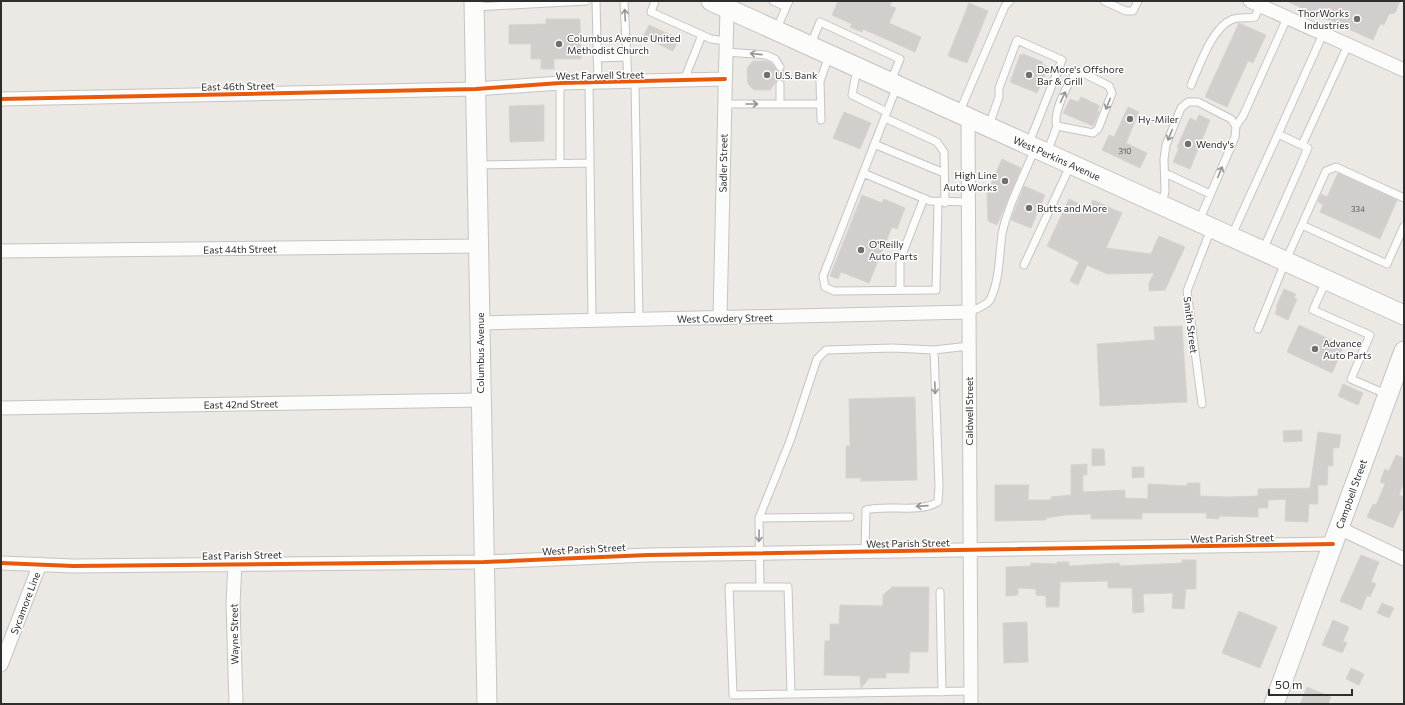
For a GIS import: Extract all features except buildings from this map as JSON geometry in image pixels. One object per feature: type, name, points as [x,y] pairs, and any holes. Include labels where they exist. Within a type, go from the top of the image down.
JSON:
[{"type":"main road","name":"Columbus Avenue","points":[[474,4],[478,165],[480,400],[487,704]]},
{"type":"main road","name":"West Perkins Avenue","points":[[719,5],[988,128],[1286,260],[1404,315]]},
{"type":"main road","name":"Campbell Street","points":[[1274,704],[1404,351]]},
{"type":"street","points":[[1255,3],[1404,70]]},
{"type":"street","name":"Sadler Street","points":[[719,5],[726,47],[720,318]]},
{"type":"street","name":"West Farwell Street","points":[[476,88],[560,83],[725,79]]},
{"type":"street","name":"East 46th Street","points":[[1,99],[476,88]]},
{"type":"street","name":"Caldwell Street","points":[[964,117],[969,202],[971,698]]},
{"type":"street","name":"East 44th Street","points":[[1,251],[479,246]]},
{"type":"street","name":"West Cowdery Street","points":[[480,323],[969,312]]},
{"type":"street","name":"East 42nd Street","points":[[1,408],[480,400]]},
{"type":"street","points":[[1336,536],[1404,559]]},
{"type":"street","name":"West Parish Street","points":[[484,562],[648,554],[758,554],[970,550],[1336,536]]},
{"type":"street","name":"East Parish Street","points":[[1,563],[73,566],[235,563],[484,562]]},
{"type":"street","name":"Wayne Street","points":[[235,563],[233,604],[236,704]]},
{"type":"street","name":"Sycamore Line","points":[[1,665],[40,564]]},
{"type":"lane","points":[[474,4],[586,1]]},
{"type":"lane","points":[[592,320],[590,163],[593,83],[597,58],[596,1]]},
{"type":"lane","points":[[624,1],[627,56],[632,82],[639,320]]},
{"type":"lane","points":[[655,1],[651,12],[712,39],[726,47],[766,55],[775,59],[780,68]]},
{"type":"lane","points":[[773,1],[788,4],[776,31]]},
{"type":"lane","points":[[964,117],[1005,6],[1010,1]]},
{"type":"lane","points":[[1104,1],[1126,11],[1133,11],[1138,1]]},
{"type":"lane","points":[[1190,85],[1215,35],[1222,26],[1230,20],[1239,17],[1255,17],[1255,3]]},
{"type":"lane","name":"Smith Street","points":[[1202,404],[1187,291],[1205,224],[1210,194],[1235,137],[1236,126],[1243,116],[1287,18]]},
{"type":"lane","points":[[810,46],[820,22],[900,59],[886,115],[823,276],[823,283],[825,287],[834,291],[936,290],[944,173],[944,152],[937,142],[886,115],[852,95],[857,68]]},
{"type":"lane","points":[[1231,236],[1323,34]]},
{"type":"lane","points":[[684,80],[702,35]]},
{"type":"lane","points":[[969,312],[989,302],[992,295],[1000,263],[1002,234],[1007,218],[1037,149],[1062,60],[1017,40],[999,88],[999,97],[988,128]]},
{"type":"lane","points":[[1302,145],[1348,45]]},
{"type":"lane","points":[[821,120],[820,81],[829,55]]},
{"type":"lane","points":[[597,58],[627,56]]},
{"type":"lane","points":[[1079,71],[1109,86],[1112,93],[1098,129],[1093,133],[1058,126],[1055,120],[1056,112],[1073,75],[1079,71]]},
{"type":"lane","points":[[560,83],[560,163]]},
{"type":"lane","points":[[780,84],[780,104]]},
{"type":"lane","points":[[1162,205],[1165,191],[1164,173],[1166,146],[1181,108],[1188,102],[1198,102],[1231,119],[1236,126]]},
{"type":"lane","points":[[725,104],[820,104]]},
{"type":"lane","points":[[1037,149],[1058,126]]},
{"type":"lane","points":[[1263,250],[1308,148],[1278,134]]},
{"type":"lane","points":[[874,144],[944,173]]},
{"type":"lane","points":[[478,165],[590,163]]},
{"type":"lane","points":[[1024,265],[1071,164]]},
{"type":"lane","points":[[1258,329],[1286,260],[1326,171],[1336,167],[1404,198]]},
{"type":"lane","points":[[863,173],[924,198],[941,202],[969,202]]},
{"type":"lane","points":[[1164,173],[1210,194]]},
{"type":"lane","points":[[900,290],[900,260],[924,198]]},
{"type":"lane","points":[[1302,225],[1387,264],[1404,226]]},
{"type":"lane","points":[[1326,279],[1313,310],[1370,336],[1351,379],[1388,395]]},
{"type":"lane","points":[[760,587],[758,554],[759,518],[790,441],[817,359],[826,350],[893,348],[934,350],[969,346]]},
{"type":"lane","points":[[865,552],[866,510],[876,507],[902,508],[931,506],[938,502],[939,486],[934,350]]},
{"type":"lane","points":[[759,518],[850,517]]},
{"type":"lane","points":[[790,694],[788,587],[728,587],[733,695],[942,692],[971,698]]},
{"type":"lane","points":[[940,592],[942,692]]},
{"type":"cycle path","points":[[1,99],[476,89],[560,83],[725,79]]},
{"type":"cycle path","points":[[1,563],[73,566],[484,562],[648,555],[1333,544]]},
{"type":"place","name":"ThorWorks Industries","points":[[1357,19]]},
{"type":"place","name":"Columbus Avenue United Methodist Church","points":[[559,44]]},
{"type":"place","name":"U.S. Bank","points":[[767,75]]},
{"type":"place","name":"DeMore's Offshore Bar & Grill","points":[[1029,75]]},
{"type":"place","name":"Hy-Miler","points":[[1130,119]]},
{"type":"place","name":"Wendy's","points":[[1188,144]]},
{"type":"place","name":"High Line Auto Works","points":[[1005,181]]},
{"type":"place","name":"Butts and More","points":[[1029,208]]},
{"type":"place","name":"O'Reilly Auto Parts","points":[[861,250]]},
{"type":"place","name":"Advance Auto Parts","points":[[1315,349]]}]
